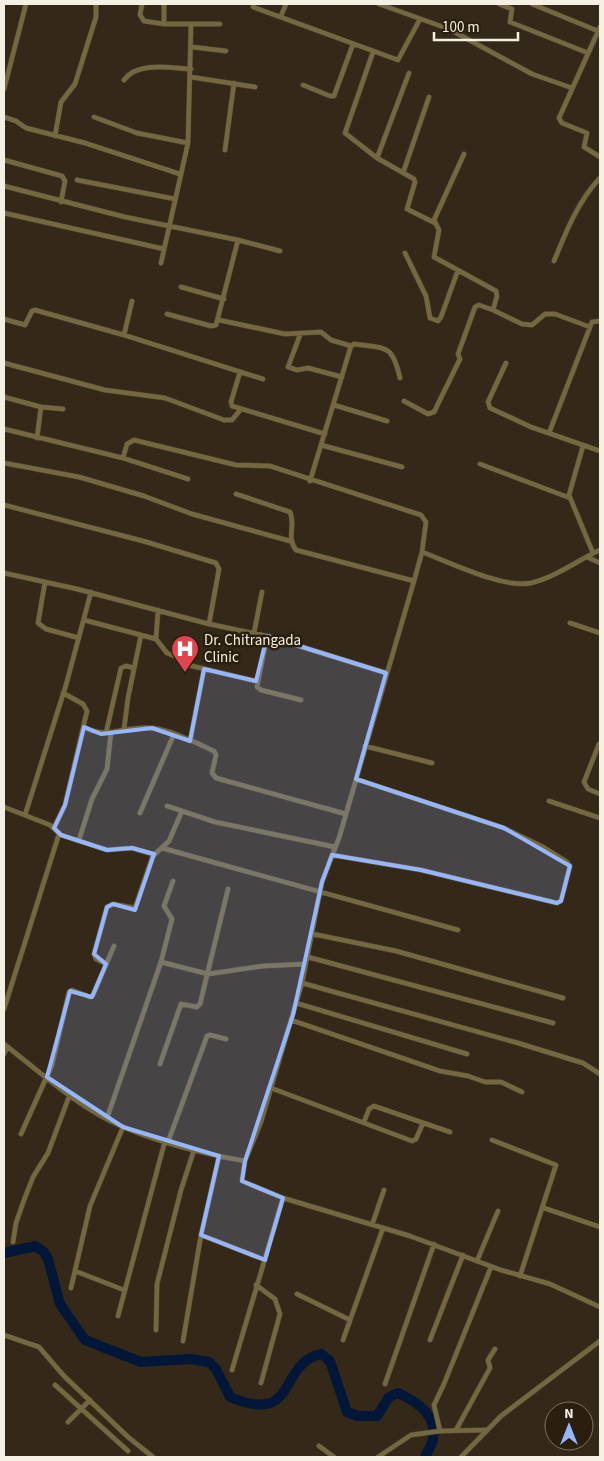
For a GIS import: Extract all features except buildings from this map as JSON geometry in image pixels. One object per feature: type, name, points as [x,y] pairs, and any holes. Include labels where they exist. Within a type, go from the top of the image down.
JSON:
[{"type":"street","points":[[4,90],[26,4]]},
{"type":"street","points":[[55,136],[61,102],[75,84],[96,17],[96,4]]},
{"type":"street","points":[[142,4],[141,19],[164,24],[220,24]]},
{"type":"street","points":[[164,4],[164,24]]},
{"type":"street","points":[[281,16],[286,4]]},
{"type":"street","points":[[379,4],[449,29],[532,74],[572,88]]},
{"type":"street","points":[[499,4],[512,9],[510,22],[588,52]]},
{"type":"street","points":[[532,4],[599,29],[559,120],[587,133],[584,147],[600,157]]},
{"type":"street","points":[[253,7],[373,52],[400,59],[420,19]]},
{"type":"street","points":[[161,262],[188,143],[192,69],[191,24]]},
{"type":"street","points":[[303,84],[334,96],[353,44]]},
{"type":"street","points":[[192,47],[226,51]]},
{"type":"street","points":[[373,52],[345,133],[378,158],[415,182],[406,209],[435,223]]},
{"type":"street","points":[[124,80],[131,73],[152,67],[192,69]]},
{"type":"street","points":[[378,158],[409,73]]},
{"type":"street","points":[[191,77],[255,87]]},
{"type":"street","points":[[225,150],[234,83]]},
{"type":"street","points":[[403,173],[429,97]]},
{"type":"street","points":[[4,117],[16,121],[26,128],[85,143],[180,174]]},
{"type":"street","points":[[94,117],[137,133],[188,143]]},
{"type":"street","points":[[464,154],[434,220],[439,230],[433,256],[496,291],[497,296],[493,310]]},
{"type":"street","points":[[4,160],[62,176],[65,181],[61,202]]},
{"type":"street","points":[[554,261],[571,222],[591,188],[600,178]]},
{"type":"street","points":[[77,180],[175,199]]},
{"type":"street","points":[[4,186],[61,202],[238,240],[280,251]]},
{"type":"street","points":[[4,213],[164,249]]},
{"type":"street","points":[[167,314],[211,326],[216,325],[219,320],[238,240]]},
{"type":"street","points":[[405,253],[426,296],[430,318],[434,321],[438,322],[441,317],[458,270]]},
{"type":"street","points":[[181,287],[224,299]]},
{"type":"street","points":[[124,335],[132,301]]},
{"type":"street","points":[[404,401],[428,414],[434,412],[460,359],[458,354],[475,307],[479,305],[522,324],[532,325],[545,314],[555,314],[590,327]]},
{"type":"street","points":[[4,319],[25,325],[32,311],[35,310],[124,335],[263,379]]},
{"type":"street","points":[[219,320],[276,333],[300,334],[323,332],[331,340],[351,346],[354,344],[388,350],[400,378]]},
{"type":"street","points":[[549,433],[593,320],[600,321]]},
{"type":"street","points":[[300,334],[288,367],[297,370],[308,368],[342,378]]},
{"type":"street","points":[[310,481],[351,346]]},
{"type":"street","points":[[4,363],[105,390],[165,398],[224,420],[232,420],[241,409]]},
{"type":"street","points":[[506,363],[488,406],[504,415],[600,451]]},
{"type":"street","points":[[240,372],[231,404],[241,409],[325,434]]},
{"type":"street","points":[[4,397],[40,407],[63,409]]},
{"type":"street","points":[[334,405],[386,421]]},
{"type":"street","points":[[37,438],[40,407]]},
{"type":"street","points":[[4,429],[123,458],[188,479]]},
{"type":"street","points":[[123,458],[127,444],[134,440],[236,465],[270,466],[310,481],[421,515],[426,522],[422,552],[414,582],[346,814],[320,893],[302,983],[261,1122],[244,1160],[242,1181],[283,1198],[434,1244],[491,1267],[550,1284],[600,1308]]},
{"type":"street","points":[[321,445],[402,467]]},
{"type":"street","points":[[583,446],[570,498],[593,553]]},
{"type":"street","points":[[4,463],[79,478],[144,496],[192,514],[290,541]]},
{"type":"street","points":[[480,464],[570,498]]},
{"type":"street","points":[[236,494],[290,512],[292,518],[290,541],[296,550],[300,552],[414,582]]},
{"type":"street","points":[[4,505],[216,563],[219,568],[209,624]]},
{"type":"street","points":[[422,552],[518,584],[541,580],[600,550]]},
{"type":"street","points":[[586,557],[600,563]]},
{"type":"street","points":[[4,573],[91,592],[209,624],[267,636],[386,673]]},
{"type":"street","points":[[45,582],[38,623],[46,629],[79,638]]},
{"type":"street","points":[[25,815],[63,693],[91,592]]},
{"type":"street","points":[[254,633],[262,592]]},
{"type":"street","points":[[158,610],[156,639],[166,653],[179,658],[188,665],[204,670],[256,681]]},
{"type":"street","points":[[84,620],[156,639]]},
{"type":"street","points":[[570,623],[600,633]]},
{"type":"street","points":[[124,729],[141,635]]},
{"type":"street","points":[[267,636],[256,681],[258,688],[301,700]]},
{"type":"street","points":[[79,840],[92,799],[107,769],[109,732],[121,668],[126,666],[134,668]]},
{"type":"street","points":[[190,740],[204,670]]},
{"type":"street","points":[[54,828],[65,805],[84,726],[86,707],[63,693]]},
{"type":"street","points":[[84,726],[97,734],[124,729],[152,728],[174,734],[216,752],[212,772],[216,778],[346,814]]},
{"type":"street","points":[[140,813],[174,734]]},
{"type":"street","points":[[599,744],[584,782],[588,789],[600,794]]},
{"type":"street","points":[[365,746],[432,763]]},
{"type":"street","points":[[332,855],[421,870],[556,903],[562,901],[570,866],[567,862],[504,828],[356,779]]},
{"type":"street","points":[[549,801],[600,818]]},
{"type":"street","points":[[167,806],[215,822],[335,847]]},
{"type":"street","points":[[4,807],[54,828],[59,834],[107,850],[132,848],[153,856]]},
{"type":"street","points":[[106,964],[96,959],[94,954],[107,907],[113,904],[135,908],[153,856],[170,841],[182,811]]},
{"type":"street","points":[[4,1009],[59,834]]},
{"type":"street","points":[[162,848],[320,893],[356,900],[458,930]]},
{"type":"street","points":[[107,1118],[162,962],[172,918],[164,906],[173,881]]},
{"type":"street","points":[[160,1064],[180,1006],[185,1003],[199,1006],[228,889]]},
{"type":"street","points":[[313,934],[396,951],[563,998]]},
{"type":"street","points":[[21,1134],[48,1077],[60,1037],[70,991],[92,996],[114,946]]},
{"type":"street","points":[[308,957],[553,1023]]},
{"type":"street","points":[[162,962],[208,974],[263,966],[306,964]]},
{"type":"street","points":[[302,983],[518,1043],[583,1063],[600,1074]]},
{"type":"street","points":[[296,1003],[467,1054]]},
{"type":"street","points":[[291,1020],[440,1071],[468,1076],[485,1082],[501,1082],[522,1092]]},
{"type":"street","points":[[118,1316],[166,1141],[207,1036],[226,1039]]},
{"type":"street","points":[[4,1054],[5,1046],[70,1094],[123,1127],[194,1150],[244,1160]]},
{"type":"street","points":[[271,1088],[412,1141],[416,1139],[423,1123]]},
{"type":"street","points":[[13,1242],[16,1223],[24,1200],[33,1177],[48,1153],[70,1094]]},
{"type":"street","points":[[364,1122],[369,1109],[374,1106],[450,1132]]},
{"type":"street","points":[[71,1288],[90,1206],[123,1127]]},
{"type":"street","points":[[492,1140],[556,1163],[544,1208],[520,1276]]},
{"type":"street","points":[[156,1330],[157,1284],[181,1190],[194,1150]]},
{"type":"street","points":[[183,1341],[201,1235],[219,1156]]},
{"type":"street","points":[[372,1225],[384,1190]]},
{"type":"street","points":[[232,1370],[283,1198]]},
{"type":"street","points":[[544,1208],[600,1227]]},
{"type":"street","points":[[478,1261],[498,1210]]},
{"type":"street","points":[[343,1340],[383,1228]]},
{"type":"street","points":[[201,1235],[265,1260]]},
{"type":"street","points":[[385,1384],[434,1244]]},
{"type":"street","points":[[430,1340],[463,1255]]},
{"type":"street","points":[[440,1431],[434,1403],[446,1381],[451,1363],[491,1267]]},
{"type":"street","points":[[75,1271],[124,1290]]},
{"type":"street","points":[[256,1285],[273,1296],[280,1314],[261,1383]]},
{"type":"street","points":[[297,1294],[350,1320]]},
{"type":"street","points":[[4,1335],[39,1348],[90,1400],[153,1457]]},
{"type":"street","points":[[461,1457],[501,1416],[600,1341]]},
{"type":"street","points":[[456,1430],[490,1368],[488,1360],[495,1349]]},
{"type":"street","points":[[55,1385],[128,1451]]},
{"type":"street","points":[[68,1422],[90,1400]]},
{"type":"street","points":[[378,1457],[411,1435],[432,1431],[486,1430]]},
{"type":"street","points":[[319,1446],[334,1457]]},
{"type":"highlighted area","points":[[267,636],[386,673],[356,779],[504,828],[570,866],[561,901],[557,903],[421,870],[332,855],[322,882],[293,1015],[245,1161],[242,1181],[283,1198],[265,1260],[201,1235],[219,1156],[123,1127],[47,1077],[70,991],[92,997],[106,964],[94,954],[107,907],[113,904],[135,910],[154,854],[132,848],[107,850],[61,835],[54,828],[65,805],[84,727],[101,734],[152,728],[190,741],[204,669],[256,681]]},
{"type":"waterway","points":[[4,1253],[35,1246],[43,1251],[48,1259],[60,1304],[85,1340],[141,1362],[191,1359],[209,1362],[216,1369],[230,1397],[252,1404],[267,1404],[278,1399],[298,1369],[307,1360],[321,1354],[330,1361],[347,1412],[358,1416],[377,1416],[389,1397],[398,1393],[412,1400],[424,1410],[429,1416],[433,1430],[432,1441],[425,1457]]},
{"type":"place","name":"Dr. Chitrangada Clinic","points":[[185,673]]}]
